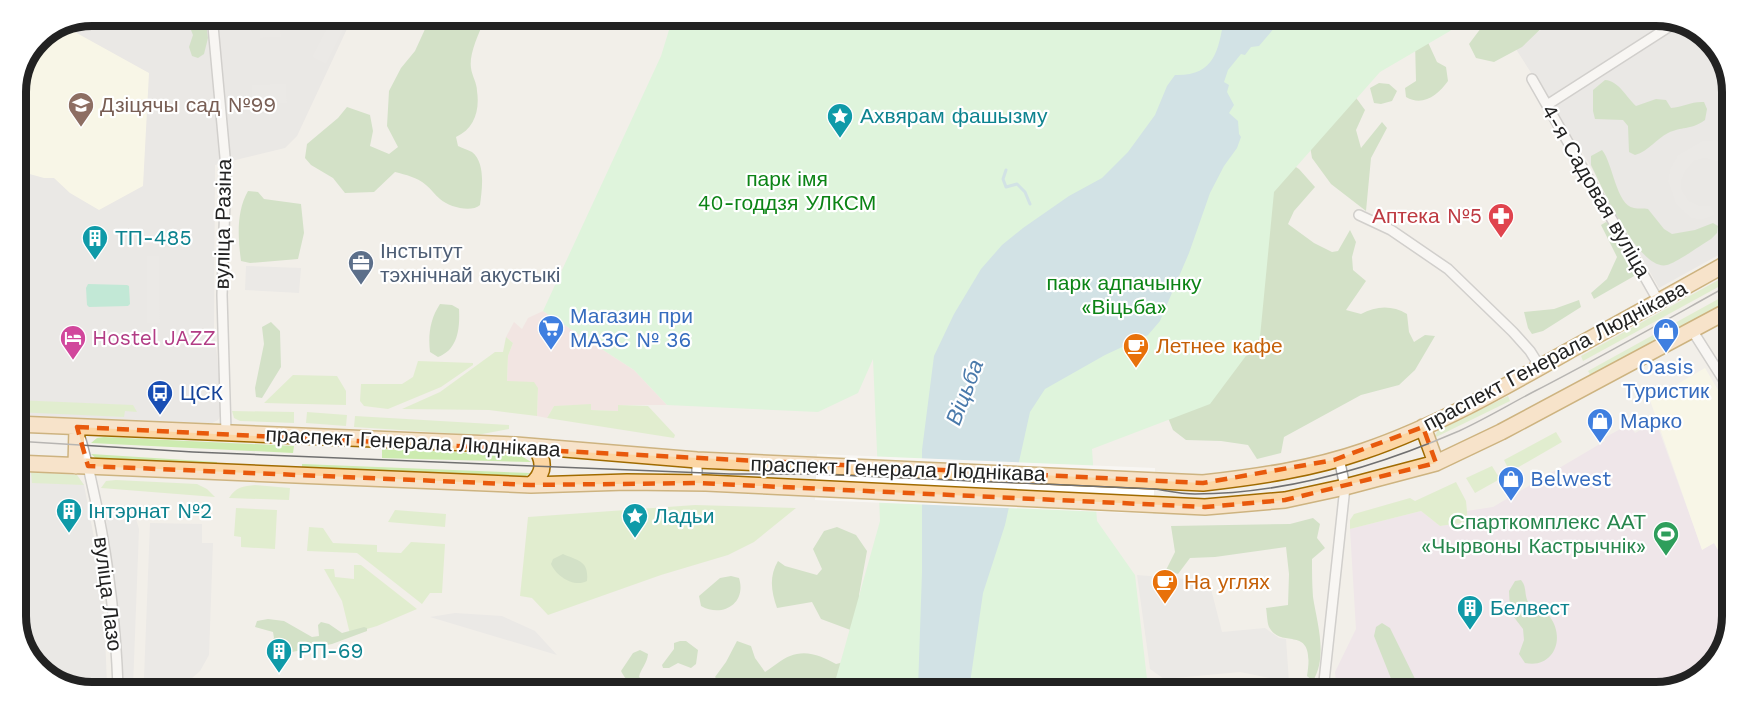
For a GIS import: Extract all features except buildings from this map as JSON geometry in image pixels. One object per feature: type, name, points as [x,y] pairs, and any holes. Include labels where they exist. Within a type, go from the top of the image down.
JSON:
[{"type":"main road","name":"праспект Генерала Люднікава","points":[[26,425],[535,447],[697,460],[1203,483],[1261,477],[1339,458],[1364,451],[1423,427],[1540,368],[1722,266]]},
{"type":"main road","name":"праспект Генерала Люднікава","points":[[26,463],[531,485],[627,482],[697,483],[1205,507],[1285,500],[1436,463],[1501,432],[1722,314]]},
{"type":"main road","points":[[77,427],[82,466]]},
{"type":"main road","points":[[1423,427],[1436,463]]},
{"type":"main road","points":[[531,485],[537,479],[543,466],[541,456],[535,447]]},
{"type":"street","name":"вуліца Разіна","points":[[213,26],[226,168],[222,295],[226,432]]},
{"type":"street","points":[[1547,105],[1669,27]]},
{"type":"street","name":"4-я Садовая вуліца","points":[[1532,79],[1659,302]]},
{"type":"street","points":[[1359,215],[1391,230],[1448,270],[1513,332],[1530,351],[1540,368]]},
{"type":"street","points":[[1692,330],[1722,376]]},
{"type":"street","points":[[1324,682],[1345,487],[1339,458]]},
{"type":"street","points":[[697,460],[697,483]]},
{"type":"street","name":"вуліца Лазо","points":[[82,466],[110,585],[118,682]]},
{"type":"highlighted area","points":[[77,427],[1203,483],[1334,460],[1423,427],[1436,463],[1285,500],[1205,507],[697,483],[531,485],[88,466]]},
{"type":"shaded area","points":[[259,26],[280,26],[281,37],[260,38]]},
{"type":"shaded area","points":[[328,26],[345,26],[326,64],[312,57]]},
{"type":"shaded area","points":[[348,26],[297,136],[285,148],[215,165],[214,329],[223,410],[218,420],[212,423],[26,415],[26,87],[32,62],[39,51],[55,37],[66,30],[78,27]]},
{"type":"shaded area","points":[[1548,26],[1670,27],[1682,30],[1697,39],[1714,58],[1721,78],[1722,253],[1659,288],[1590,165],[1514,46]]},
{"type":"shaded area","name":"Дзіцячы сад №99","points":[[70,29],[149,73],[143,186],[99,210],[70,193],[54,178],[26,173],[28,74],[39,51],[55,37]]},
{"type":"shaded area","points":[[286,83],[287,103],[252,104],[252,85]]},
{"type":"shaded area","points":[[1715,140],[1722,143],[1722,167],[1719,162],[1705,158],[1694,161],[1686,170],[1681,181],[1682,191],[1689,201],[1700,206],[1711,206],[1715,215],[1702,220],[1691,218],[1676,204],[1668,181],[1670,169],[1678,155],[1702,141]]},
{"type":"shaded area","points":[[147,256],[159,256],[160,323],[147,323]]},
{"type":"shaded area","points":[[246,266],[301,268],[299,293],[245,290]]},
{"type":"shaded area","points":[[543,311],[634,370],[667,405],[619,405],[618,411],[591,410],[591,405],[554,406],[547,418],[537,416],[538,388],[507,382],[508,356],[513,343],[506,337],[514,322],[522,329],[528,318]]},
{"type":"shaded area","points":[[1705,368],[1722,397],[1722,557],[1714,543],[1702,550],[1650,400]]},
{"type":"shaded area","points":[[1656,422],[1702,549],[1714,543],[1722,557],[1721,629],[1714,649],[1700,665],[1686,675],[1657,682],[1336,682],[1335,672],[1356,629],[1350,529],[1421,511],[1440,526],[1468,522],[1467,511],[1493,507],[1605,441],[1604,438],[1624,427],[1626,429],[1630,426],[1635,433]]},
{"type":"shaded area","points":[[26,472],[77,475],[84,485],[103,585],[107,682],[91,682],[66,677],[42,659],[32,645],[27,629]]},
{"type":"shaded area","points":[[133,509],[139,529],[133,682],[121,682],[119,620],[105,513]]},
{"type":"shaded area","points":[[150,523],[202,524],[202,543],[213,543],[209,655],[200,671],[188,682],[161,682],[144,678]]},
{"type":"shaded area","points":[[1137,575],[1209,581],[1222,632],[1265,628],[1279,638],[1286,639],[1289,682],[1240,672],[1164,679],[1150,669]]},
{"type":"shaded area","points":[[455,613],[502,616],[535,631],[557,655],[430,617]]},
{"type":"green space","points":[[189,26],[206,26],[208,38],[204,54],[198,58],[192,56],[189,47],[193,35]]},
{"type":"green space","points":[[426,26],[482,26],[471,57],[478,106],[471,124],[456,137],[458,146],[472,152],[476,157],[481,170],[480,205],[471,209],[449,204],[419,180],[395,172],[374,192],[345,193],[333,178],[311,165],[305,158],[307,144],[338,118],[347,107],[370,115],[373,131],[370,146],[389,154],[398,147],[387,126],[389,91],[401,68],[415,51]]},
{"type":"green space","points":[[670,26],[1454,26],[1450,31],[1380,72],[1274,192],[1260,337],[1210,404],[1092,449],[1097,521],[1135,575],[1147,679],[1155,682],[835,682],[880,521],[873,359],[858,393],[818,412],[667,405],[634,370],[543,311],[661,56]]},
{"type":"green space","points":[[1482,26],[1544,26],[1522,47],[1494,62],[1476,58],[1469,44]]},
{"type":"green space","points":[[1426,38],[1437,62],[1446,67],[1448,81],[1430,98],[1412,100],[1406,97],[1405,88],[1416,81],[1415,42]]},
{"type":"green space","points":[[1605,80],[1618,86],[1636,106],[1656,99],[1666,100],[1671,108],[1704,102],[1707,109],[1705,120],[1694,126],[1668,133],[1635,155],[1629,152],[1628,126],[1623,120],[1595,119],[1593,90]]},
{"type":"green space","points":[[1379,83],[1389,84],[1397,91],[1392,101],[1374,103],[1370,88]]},
{"type":"green space","points":[[1354,95],[1365,110],[1356,130],[1361,148],[1382,122],[1387,128],[1371,158],[1366,211],[1331,184],[1312,158],[1308,134]]},
{"type":"green space","points":[[1602,150],[1619,192],[1628,205],[1648,209],[1664,229],[1672,234],[1695,230],[1713,223],[1718,226],[1717,233],[1671,264],[1656,264],[1633,242],[1591,165],[1591,156]]},
{"type":"green space","points":[[1280,157],[1299,169],[1315,187],[1294,211],[1288,224],[1314,243],[1332,252],[1338,251],[1350,230],[1356,242],[1352,257],[1353,270],[1366,281],[1346,310],[1361,314],[1378,308],[1396,309],[1407,314],[1409,332],[1414,342],[1425,335],[1435,336],[1415,370],[1399,385],[1361,395],[1284,437],[1281,453],[1257,459],[1248,445],[1221,441],[1186,440],[1173,430],[1166,413],[1253,280]]},
{"type":"green space","points":[[248,191],[258,192],[264,199],[301,204],[304,233],[298,259],[250,263],[241,261],[240,216]]},
{"type":"green space","points":[[1606,222],[1611,225],[1637,266],[1636,275],[1594,299],[1591,293],[1607,279],[1617,257],[1601,225]]},
{"type":"green space","points":[[1722,278],[1722,285],[1583,361],[1581,356]]},
{"type":"green space","points":[[88,284],[127,285],[129,286],[130,304],[128,306],[89,307],[86,288]]},
{"type":"green space","points":[[1722,297],[1722,305],[1591,376],[1588,371]]},
{"type":"green space","points":[[1579,300],[1581,307],[1543,331],[1532,334],[1528,328],[1524,312],[1554,309]]},
{"type":"green space","points":[[440,304],[452,305],[459,309],[459,324],[454,344],[445,354],[438,357],[430,352],[429,339],[430,327]]},
{"type":"green space","points":[[271,322],[280,331],[281,367],[262,398],[256,397],[255,388],[264,344],[262,327]]},
{"type":"green space","points":[[506,337],[513,343],[508,356],[507,381],[534,382],[538,388],[537,416],[489,410],[402,409],[440,392],[495,352],[503,352]]},
{"type":"green space","points":[[418,361],[473,363],[473,365],[441,387],[388,409],[364,406],[360,401],[361,384],[402,384],[413,377]]},
{"type":"green space","points":[[293,375],[337,376],[346,391],[346,405],[264,403]]},
{"type":"green space","points":[[1508,396],[1510,401],[1434,438],[1438,430]]},
{"type":"green space","points":[[26,400],[133,405],[137,412],[125,411],[124,417],[26,413]]},
{"type":"green space","points":[[591,404],[591,410],[618,411],[618,405],[648,406],[675,435],[674,438],[547,418],[554,406]]},
{"type":"green space","points":[[232,411],[294,412],[294,423],[240,421],[234,418]]},
{"type":"green space","points":[[307,412],[347,415],[346,426],[306,423]]},
{"type":"green space","points":[[355,416],[509,425],[509,429],[477,435],[354,427]]},
{"type":"green space","points":[[1556,432],[1562,442],[1510,472],[1504,460]]},
{"type":"green space","points":[[97,438],[294,446],[293,453],[91,443]]},
{"type":"green space","points":[[382,449],[520,455],[531,462],[382,458]]},
{"type":"green space","points":[[91,454],[217,462],[217,467],[98,460]]},
{"type":"green space","points":[[302,464],[530,473],[520,480],[302,471]]},
{"type":"green space","points":[[1492,466],[1500,479],[1475,493],[1466,478]]},
{"type":"green space","points":[[31,472],[77,475],[84,485],[32,483]]},
{"type":"green space","points":[[106,481],[197,484],[207,489],[215,497],[101,488]]},
{"type":"green space","points":[[1456,482],[1466,501],[1468,522],[1440,526],[1421,511],[1350,529],[1350,520],[1354,514],[1410,498],[1415,501]]},
{"type":"green space","points":[[255,485],[290,488],[289,500],[229,498],[234,491],[240,488]]},
{"type":"green space","points":[[695,505],[796,508],[754,542],[728,555],[661,575],[548,615],[532,598],[520,596],[528,517]]},
{"type":"green space","points":[[236,508],[277,510],[275,549],[241,547],[241,537],[234,536]]},
{"type":"green space","points":[[395,510],[446,514],[445,527],[388,522]]},
{"type":"green space","points":[[1313,518],[1320,524],[1317,538],[1325,548],[1312,559],[1313,597],[1321,650],[1313,681],[1307,676],[1307,649],[1296,640],[1275,634],[1268,623],[1266,608],[1288,605],[1289,574],[1286,547],[1215,557],[1190,558],[1178,574],[1166,570],[1175,552],[1171,526],[1290,524]]},
{"type":"green space","points":[[309,527],[323,528],[333,543],[377,545],[377,552],[401,553],[411,542],[445,544],[442,593],[430,593],[422,604],[357,553],[307,551]]},
{"type":"green space","points":[[837,527],[856,535],[867,551],[859,595],[896,682],[719,682],[715,677],[737,641],[751,646],[755,658],[765,672],[784,659],[802,653],[814,654],[836,664],[856,659],[856,632],[821,619],[812,602],[777,608],[773,596],[772,578],[778,561],[785,566],[817,575],[822,569],[813,549],[824,531]]},
{"type":"green space","points":[[563,554],[578,560],[585,566],[587,581],[571,582],[557,573],[551,564],[553,559]]},
{"type":"green space","points":[[354,565],[361,565],[417,609],[377,626],[350,634],[342,601],[324,569],[334,569],[335,577],[354,579]]},
{"type":"green space","points":[[731,576],[739,578],[741,587],[736,601],[731,606],[717,610],[701,606],[699,596],[720,578]]},
{"type":"green space","points":[[1521,580],[1530,605],[1550,617],[1557,634],[1557,643],[1549,657],[1535,664],[1525,663],[1519,654],[1524,640],[1523,629],[1510,612],[1509,591],[1515,581]]},
{"type":"green space","points":[[268,619],[284,621],[312,637],[319,636],[318,625],[321,622],[329,624],[342,633],[364,627],[367,631],[332,644],[272,656],[267,652],[267,647],[274,638],[273,632],[255,627],[257,621]]},
{"type":"green space","points":[[1382,623],[1390,628],[1417,682],[1392,682],[1374,636],[1376,627]]},
{"type":"green space","points":[[686,641],[698,650],[696,664],[691,668],[678,663],[669,668],[663,668],[662,665],[674,649],[674,643]]},
{"type":"green space","points":[[640,650],[648,654],[639,677],[646,682],[629,682],[621,671],[633,653]]},
{"type":"water","name":"Віцьба","points":[[1222,26],[1276,26],[1259,46],[1251,47],[1245,55],[1241,54],[1228,70],[1224,82],[1229,85],[1227,92],[1234,105],[1229,113],[1238,121],[1241,137],[1237,148],[1224,166],[1210,193],[1189,253],[1160,321],[1148,335],[1105,355],[1045,389],[1030,412],[1005,525],[983,593],[970,682],[918,682],[922,572],[922,450],[934,356],[954,314],[981,269],[1002,245],[1069,196],[1102,178],[1128,152],[1155,115],[1167,86],[1175,75],[1199,71],[1206,66],[1212,59]]},
{"type":"pier","points":[[817,454],[1155,468],[1153,514],[815,500]]},
{"type":"waterway","points":[[1006,170],[1003,179],[1006,187],[1017,184],[1025,192],[1030,204]]},
{"type":"tram line","points":[[26,442],[193,452],[730,474],[816,474],[1155,489],[1190,494],[1229,493],[1297,484],[1330,476],[1428,444],[1488,416],[1722,289]]},
{"type":"place","name":"Дзіцячы сад №99","points":[[81,128]]},
{"type":"place","name":"Ахвярам фашызму","points":[[840,139]]},
{"type":"place","name":"Аптека №5","points":[[1501,239]]},
{"type":"place","name":"ТП-485","points":[[95,261]]},
{"type":"place","name":"Інстытут тэхнічнай акустыкі","points":[[361,286]]},
{"type":"place","name":"Магазин при МАЗС № 36","points":[[551,351]]},
{"type":"place","name":"Oasis Туристик","points":[[1666,354]]},
{"type":"place","name":"Hostel JAZZ","points":[[73,361]]},
{"type":"place","name":"Летнее кафе","points":[[1136,369]]},
{"type":"place","name":"ЦСК","points":[[160,416]]},
{"type":"place","name":"Марко","points":[[1600,444]]},
{"type":"place","name":"Belwest","points":[[1511,502]]},
{"type":"place","name":"Інтэрнат №2","points":[[69,534]]},
{"type":"place","name":"Ладьи","points":[[635,539]]},
{"type":"place","name":"Спарткомплекс ААТ «Чырвоны Кастрычнік»","points":[[1666,557]]},
{"type":"place","name":"На углях","points":[[1165,605]]},
{"type":"place","name":"Белвест","points":[[1470,631]]},
{"type":"place","name":"РП-69","points":[[279,674]]},
{"type":"park label","name":"парк імя 40-годдзя УЛКСМ","points":[[787,191]]},
{"type":"park label","name":"парк адпачынку «Віцьба»","points":[[1124,295]]}]
